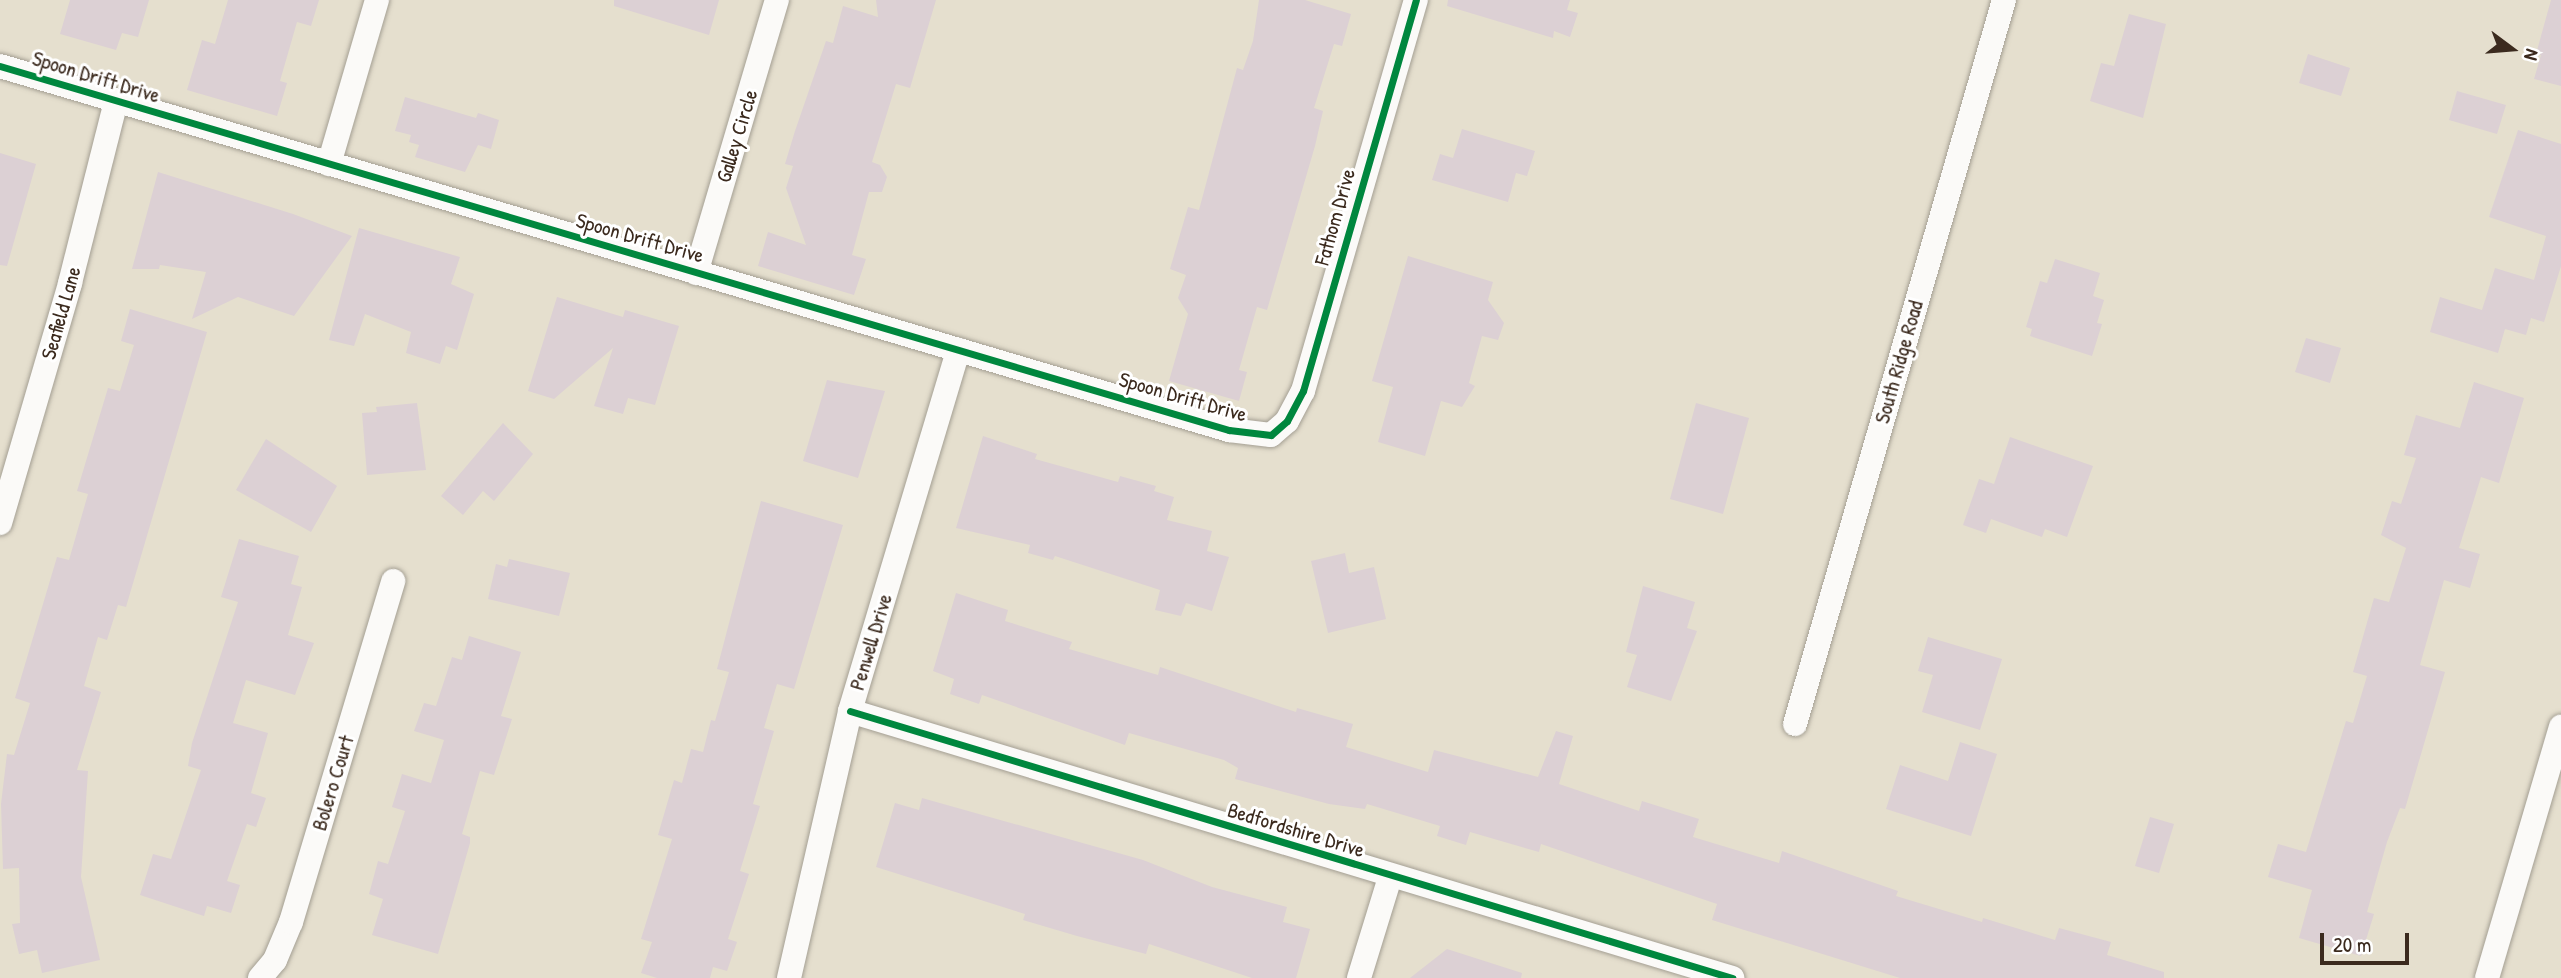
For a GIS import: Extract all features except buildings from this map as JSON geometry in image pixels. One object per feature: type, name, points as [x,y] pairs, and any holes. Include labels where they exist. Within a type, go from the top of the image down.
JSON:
[{"type":"street","points":[[329,164],[377,0]]},
{"type":"street","name":"Galley Circle","points":[[696,272],[777,0]]},
{"type":"street","name":"Fathom Drive","points":[[1271,435],[1287,421],[1303,391],[1416,0]]},
{"type":"street","name":"South Ridge Road","points":[[1795,724],[2004,0]]},
{"type":"street","name":"Spoon Drift Drive","points":[[0,66],[1229,430],[1271,435]]},
{"type":"street","name":"Seafield Lane","points":[[0,523],[8,461],[71,283],[116,102]]},
{"type":"street","name":"Penwell Drive","points":[[789,978],[850,712],[958,350]]},
{"type":"street","name":"Bolero Court","points":[[260,978],[275,960],[291,922],[393,581]]},
{"type":"street","name":"Bedfordshire Drive","points":[[850,712],[1732,978]]},
{"type":"street","points":[[2487,978],[2561,727]]},
{"type":"street","points":[[1359,978],[1390,877]]},
{"type":"cycle path","points":[[0,66],[1229,430],[1271,435],[1287,421],[1303,391],[1416,0]]},
{"type":"cycle path","points":[[850,711],[1732,978]]}]
